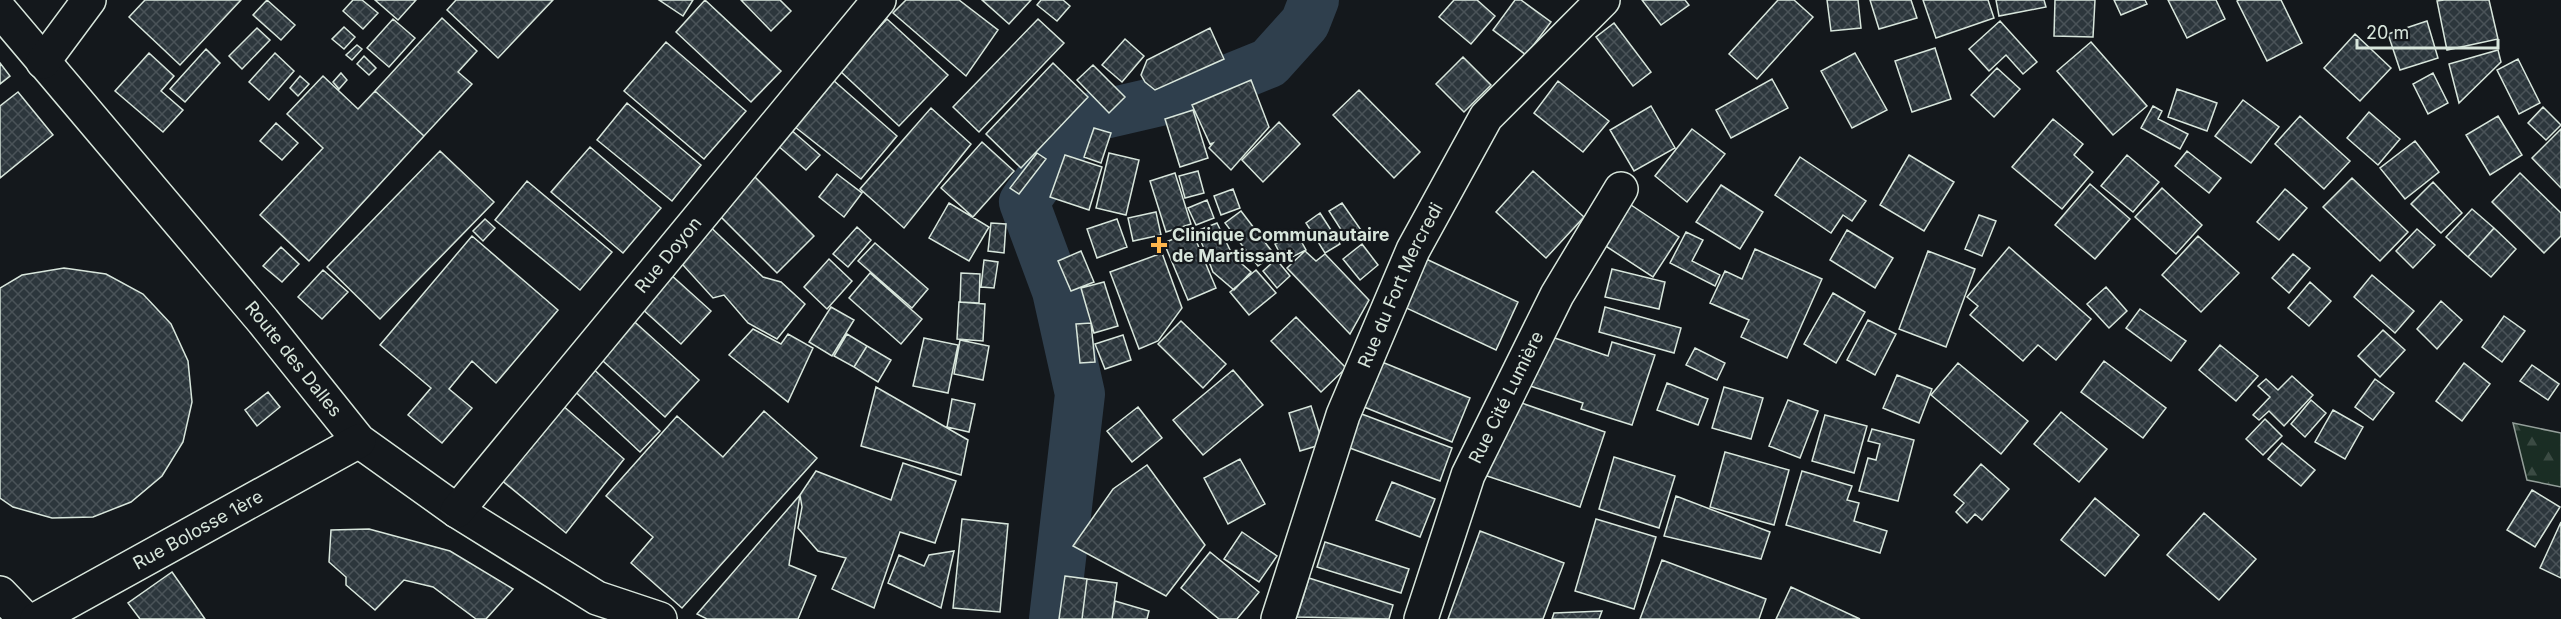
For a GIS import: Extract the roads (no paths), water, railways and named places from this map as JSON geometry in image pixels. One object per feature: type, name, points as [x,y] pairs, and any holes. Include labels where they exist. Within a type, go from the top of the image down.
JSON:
[{"type":"street","points":[[43,62],[89,0]]},
{"type":"street","name":"Rue Doyon","points":[[457,511],[879,0]]},
{"type":"street","name":"Rue du Fort Mercredi","points":[[1278,619],[1343,415],[1413,250],[1486,117],[1603,0]]},
{"type":"street","name":"Route des Dalles","points":[[0,10],[263,321],[359,441],[457,511],[597,598],[660,619]]},
{"type":"street","name":"Rue Cité Lumière","points":[[1421,619],[1468,475],[1557,294],[1621,189]]},
{"type":"street","name":"Rue Bolosse 1ère","points":[[37,619],[359,441]]},
{"type":"street","points":[[0,593],[25,619]]},
{"type":"waterway","points":[[1054,619],[1080,394],[1057,291],[1024,202],[1083,119],[1195,93],[1269,63],[1305,23],[1314,0]]},
{"type":"place","name":"Clinique Communautaire de Martissant","points":[[1159,245]]}]
